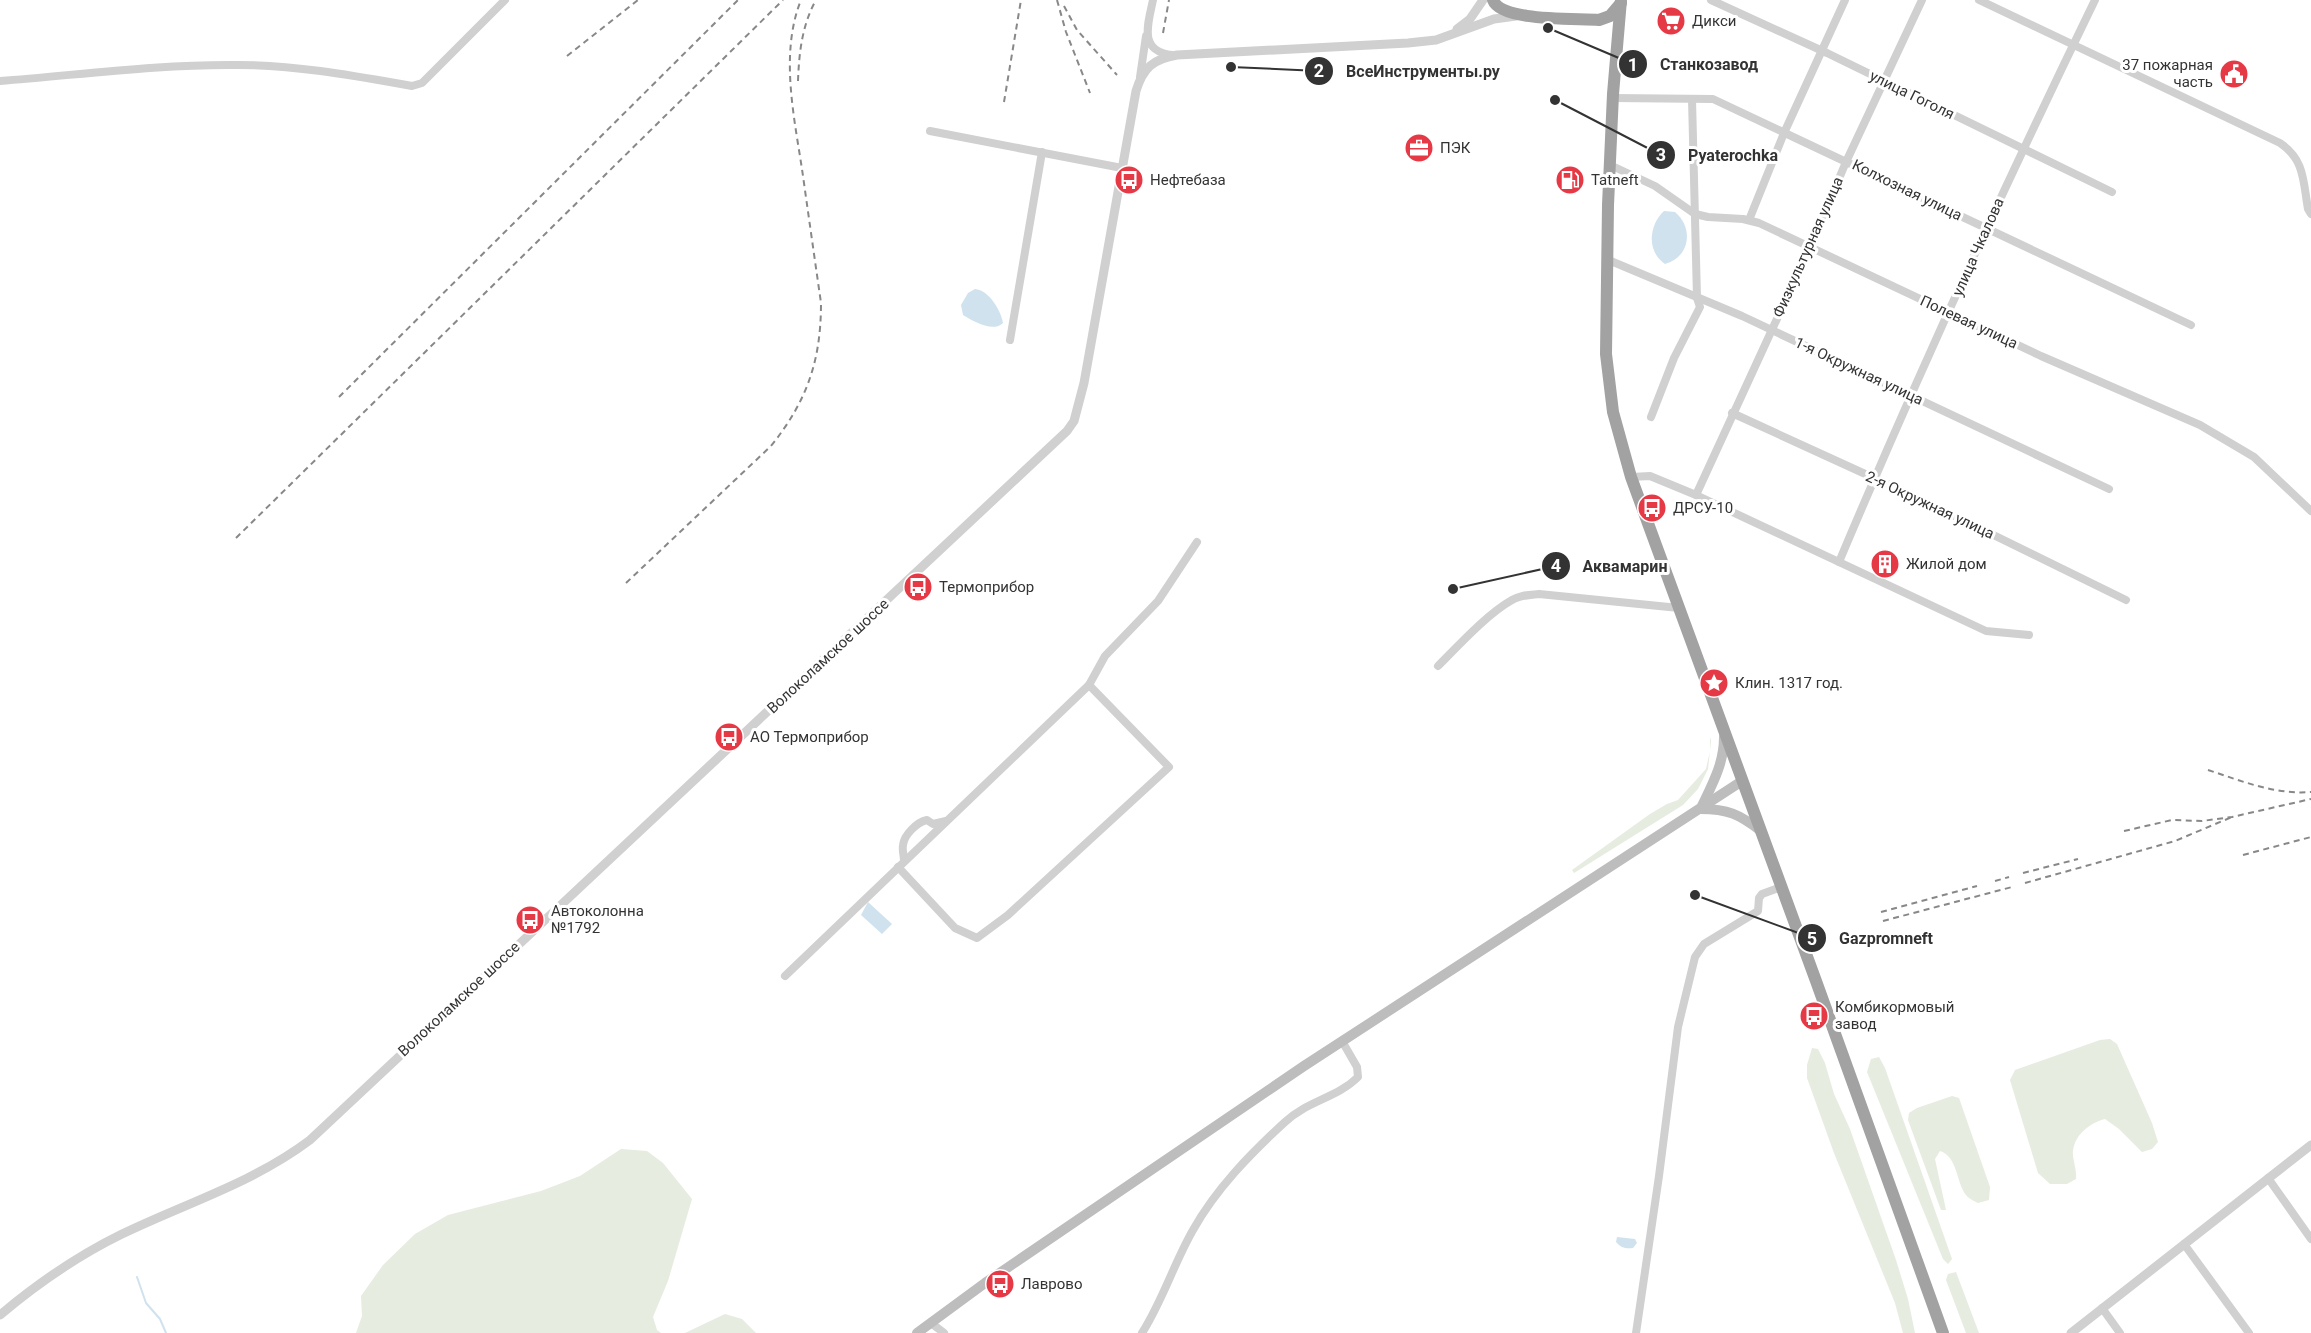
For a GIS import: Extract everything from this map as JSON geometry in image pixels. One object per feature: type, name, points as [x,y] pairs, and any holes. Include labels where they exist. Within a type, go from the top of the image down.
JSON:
[{"type":"highway","points":[[1493,0],[1495,6],[1504,12],[1519,15],[1599,20],[1610,16],[1621,1]]},
{"type":"highway","points":[[1621,1],[1613,98],[1606,259],[1605,354],[1613,412],[1630,477],[1943,1333]]},
{"type":"highway","points":[[1599,20],[1612,27],[1618,38]]},
{"type":"main road","points":[[1700,809],[1719,773],[1724,753],[1725,734]]},
{"type":"main road","points":[[918,1333],[1091,1210],[1342,1041],[1742,781]]},
{"type":"main road","points":[[1700,809],[1720,809],[1733,813],[1761,831]]},
{"type":"street","points":[[0,81],[170,67],[239,64],[312,71],[412,86],[417,85],[505,0]]},
{"type":"street","points":[[1140,77],[1153,0]]},
{"type":"street","points":[[1436,40],[1454,31],[1470,19],[1483,0]]},
{"type":"street","name":"улица Гоголя","points":[[1711,0],[1821,50],[2112,192]]},
{"type":"street","points":[[1749,220],[1784,133],[1845,0]]},
{"type":"street","name":"Физкультурная улица","points":[[1696,495],[1810,247],[1846,162],[1922,0]]},
{"type":"street","points":[[1979,0],[2286,147],[2297,158],[2301,167],[2308,209],[2311,214]]},
{"type":"street","name":"улица Чкалова","points":[[1839,562],[1910,394],[2095,0]]},
{"type":"street","points":[[1147,32],[1150,45],[1154,50],[1161,54],[1177,55],[1436,40],[1494,19],[1519,15]]},
{"type":"street","points":[[1140,77],[1153,63],[1177,55]]},
{"type":"street","name":"Волоколамское шоссе","points":[[0,1315],[25,1293],[69,1263],[123,1234],[228,1189],[266,1170],[310,1140],[502,958],[1051,448],[1074,421],[1084,382],[1140,77]]},
{"type":"street","name":"Колхозная улица","points":[[1613,98],[1713,99],[2191,325]]},
{"type":"street","points":[[1651,417],[1674,358],[1700,307],[1697,298],[1692,99]]},
{"type":"street","points":[[930,131],[1122,168]]},
{"type":"street","points":[[1010,340],[1042,152]]},
{"type":"street","name":"Полевая улица","points":[[1610,165],[1655,186],[1695,214],[1749,220],[2041,356],[2200,425],[2254,457],[2311,511]]},
{"type":"street","name":"1-я Окружная улица","points":[[1606,259],[1910,394],[2022,450],[2109,489]]},
{"type":"street","name":"2-я Окружная улица","points":[[1732,413],[1874,478],[2126,600]]},
{"type":"street","points":[[1630,477],[1650,476],[1696,495],[1986,631],[2029,635]]},
{"type":"street","points":[[785,976],[1089,685],[1105,656],[1158,601],[1197,542]]},
{"type":"street","points":[[1438,666],[1496,612],[1511,600],[1524,595],[1539,594],[1679,608]]},
{"type":"street","points":[[947,820],[933,824],[927,820],[920,822],[909,833],[903,844],[901,864],[955,928],[977,938],[1008,915],[1169,767],[1089,685]]},
{"type":"street","points":[[1636,1333],[1678,1027],[1695,957],[1704,944],[1758,911],[1759,898],[1762,894],[1781,887]]},
{"type":"street","points":[[1142,1333],[1162,1297],[1192,1231],[1228,1181],[1296,1112],[1346,1088],[1358,1077],[1358,1067],[1342,1041]]},
{"type":"street","points":[[2071,1333],[2311,1145]]},
{"type":"street","points":[[2268,1178],[2311,1239]]},
{"type":"street","points":[[2184,1244],[2249,1333]]},
{"type":"street","points":[[2102,1308],[2120,1333]]},
{"type":"street","points":[[931,1323],[944,1333]]},
{"type":"shaded area","points":[[1710,752],[1708,769],[1698,789],[1683,805],[1574,873],[1572,870],[1650,814],[1678,800],[1706,769]]},
{"type":"shaded area","points":[[2110,1039],[2117,1044],[2158,1142],[2152,1149],[2142,1152],[2119,1129],[2105,1119],[2099,1121],[2084,1130],[2074,1145],[2076,1179],[2067,1184],[2050,1184],[2038,1173],[2010,1080],[2015,1070],[2100,1040]]},
{"type":"shaded area","points":[[1812,1048],[1818,1049],[1825,1063],[1834,1094],[1850,1129],[1896,1260],[1915,1333],[1903,1333],[1895,1303],[1834,1153],[1807,1078],[1807,1065]]},
{"type":"shaded area","points":[[1879,1057],[1885,1068],[1952,1259],[1948,1264],[1943,1259],[1867,1072],[1871,1059]]},
{"type":"shaded area","points":[[1952,1096],[1959,1098],[1990,1187],[1989,1200],[1978,1203],[1967,1196],[1954,1164],[1946,1154],[1940,1151],[1935,1159],[1946,1210],[1941,1210],[1908,1120],[1909,1113],[1917,1108]]},
{"type":"shaded area","points":[[621,1149],[647,1151],[663,1163],[692,1199],[668,1281],[653,1317],[657,1330],[661,1333],[356,1333],[362,1316],[361,1296],[383,1265],[415,1234],[448,1215],[541,1191],[580,1176]]},
{"type":"shaded area","points":[[1956,1272],[1979,1333],[1966,1333],[1946,1280],[1948,1274]]},
{"type":"shaded area","points":[[725,1314],[742,1319],[756,1333],[685,1333]]},
{"type":"water","points":[[1664,211],[1675,212],[1685,226],[1687,234],[1687,241],[1680,255],[1665,264],[1659,259],[1652,245],[1655,223]]},
{"type":"water","points":[[975,289],[985,293],[994,302],[1003,323],[999,326],[977,323],[963,315],[961,305],[968,293]]},
{"type":"water","points":[[868,902],[892,924],[882,934],[861,915]]},
{"type":"water","points":[[1617,1237],[1635,1239],[1637,1243],[1633,1248],[1624,1248],[1616,1242]]},
{"type":"waterway","points":[[137,1277],[146,1303],[160,1319],[166,1333]]},
{"type":"railway","points":[[567,56],[638,0]]},
{"type":"railway","points":[[339,397],[738,0]]},
{"type":"railway","points":[[236,538],[783,0]]},
{"type":"railway","points":[[626,583],[771,446],[794,413],[810,379],[818,343],[821,303],[791,88],[791,43],[794,21],[801,0]]},
{"type":"railway","points":[[798,81],[802,39],[807,19],[816,0]]},
{"type":"railway","points":[[1004,102],[1021,0]]},
{"type":"railway","points":[[1057,0],[1066,32],[1090,93]]},
{"type":"railway","points":[[1163,33],[1169,0]]},
{"type":"railway","points":[[1064,6],[1077,30],[1117,75]]},
{"type":"railway","points":[[2208,770],[2272,789],[2311,792]]},
{"type":"railway","points":[[2124,831],[2172,820],[2202,821],[2232,817],[2311,799]]},
{"type":"railway","points":[[2025,883],[2175,841],[2232,817]]},
{"type":"railway","points":[[2243,855],[2311,837]]},
{"type":"railway","points":[[2023,873],[2078,859]]},
{"type":"railway","points":[[1995,881],[2009,877]]},
{"type":"railway","points":[[1881,912],[1977,886]]},
{"type":"railway","points":[[1883,921],[2012,887]]},
{"type":"place","name":"Дикси","points":[[1671,21]]},
{"type":"place","name":"Станкозавод","points":[[1548,28]]},
{"type":"place","name":"ВсеИнструменты.ру","points":[[1231,67]]},
{"type":"place","name":"37 пожарная часть","points":[[2234,74]]},
{"type":"place","name":"Pyaterochka","points":[[1555,100]]},
{"type":"place","name":"ПЭК","points":[[1419,148]]},
{"type":"place","name":"Нефтебаза","points":[[1129,180]]},
{"type":"place","name":"Tatneft","points":[[1570,180]]},
{"type":"place","name":"ДРСУ-10","points":[[1652,508]]},
{"type":"place","name":"Жилой дом","points":[[1885,564]]},
{"type":"place","name":"Термоприбор","points":[[918,587]]},
{"type":"place","name":"Аквамарин","points":[[1453,589]]},
{"type":"place","name":"Клин. 1317 год.","points":[[1714,683]]},
{"type":"place","name":"АО Термоприбор","points":[[729,737]]},
{"type":"place","name":"Gazpromneft","points":[[1695,895]]},
{"type":"place","name":"Автоколонна №1792","points":[[530,920]]},
{"type":"place","name":"Комбикормовый завод","points":[[1814,1016]]},
{"type":"place","name":"Лаврово","points":[[1000,1284]]}]
